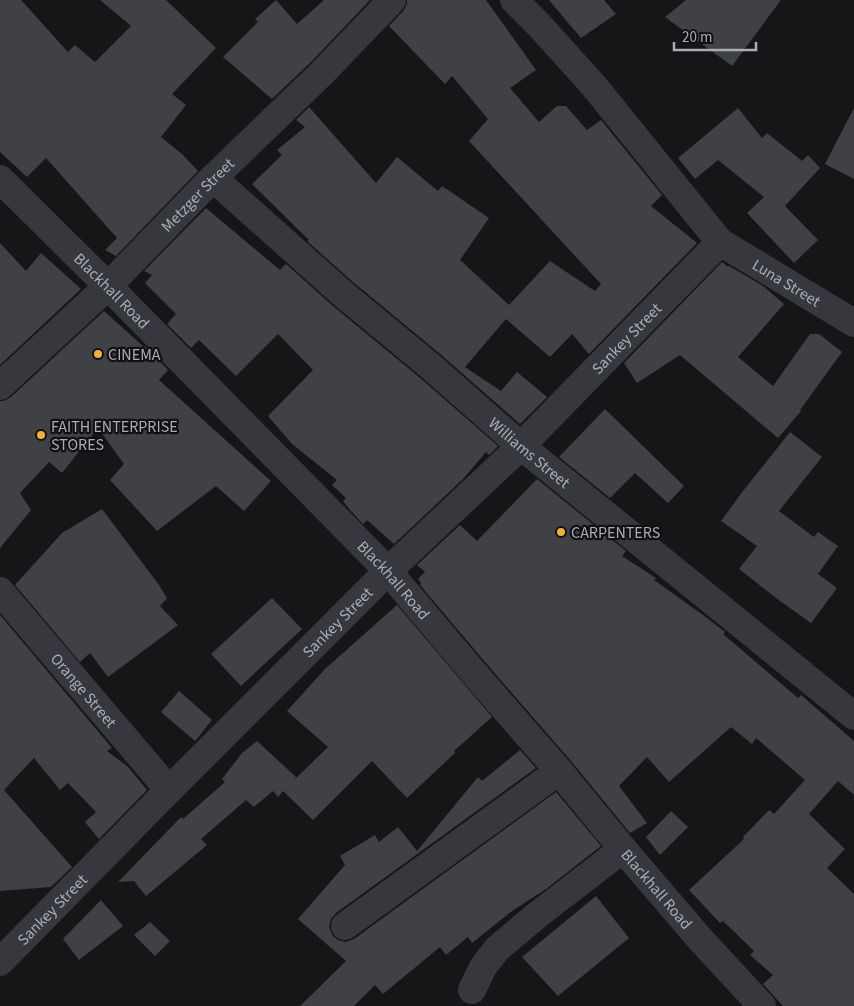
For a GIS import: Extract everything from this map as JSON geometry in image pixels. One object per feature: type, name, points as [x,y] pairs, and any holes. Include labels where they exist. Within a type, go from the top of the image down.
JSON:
[{"type":"street","name":"Metzger Street","points":[[0,386],[108,286],[213,178],[322,73],[392,0]]},
{"type":"street","name":"Luna Street","points":[[514,0],[594,86],[720,242],[854,323]]},
{"type":"street","name":"Williams Street","points":[[213,178],[343,294],[522,446],[854,716]]},
{"type":"street","name":"Blackhall Road","points":[[0,179],[388,571],[700,939],[762,1006]]},
{"type":"street","name":"Sankey Street","points":[[0,962],[388,571],[522,446],[720,242]]},
{"type":"street","name":"Orange Street","points":[[0,591],[169,790]]},
{"type":"street","points":[[345,926],[559,771]]},
{"type":"street","points":[[472,990],[483,967],[497,949],[536,916],[623,849]]},
{"type":"building","points":[[0,0],[21,0],[68,52],[75,45],[95,62],[131,26],[100,0],[166,0],[216,48],[172,94],[186,105],[161,137],[183,155],[198,171],[116,256],[105,250],[117,238],[46,158],[27,177],[0,152]]},
{"type":"building","points":[[276,0],[297,24],[324,0],[370,0],[311,62],[272,99],[223,57],[258,22],[255,19]]},
{"type":"building","points":[[407,0],[486,0],[536,70],[510,88],[539,122],[557,106],[566,106],[587,130],[601,120],[662,195],[651,206],[697,243],[589,354],[572,334],[550,357],[506,319],[465,367],[501,391],[517,372],[547,397],[520,424],[307,241],[309,240],[252,184],[282,155],[277,150],[305,127],[296,120],[309,107],[376,183],[397,157],[438,191],[442,186],[489,218],[460,260],[509,305],[550,261],[595,291],[601,284],[469,141],[488,119],[452,76],[445,84],[389,26],[404,10]]},
{"type":"building","points":[[549,0],[604,0],[616,14],[581,38]]},
{"type":"building","points":[[686,0],[781,0],[732,66],[665,17]]},
{"type":"building","points":[[738,108],[762,138],[767,133],[802,161],[808,155],[820,168],[785,206],[818,240],[794,263],[747,213],[764,197],[718,160],[695,179],[678,158]]},
{"type":"building","points":[[854,108],[854,179],[825,164]]},
{"type":"building","points":[[206,208],[280,270],[286,264],[498,446],[489,455],[486,452],[463,479],[394,544],[367,520],[363,524],[343,501],[346,498],[332,485],[337,480],[292,444],[268,416],[313,370],[278,334],[236,376],[199,340],[191,348],[167,324],[176,314],[145,283],[152,275],[144,271]]},
{"type":"building","points":[[0,243],[26,271],[41,253],[81,289],[0,365]]},
{"type":"building","points":[[722,262],[763,286],[784,304],[738,357],[773,386],[810,334],[819,334],[842,352],[801,411],[778,438],[680,355],[637,383],[624,363]]},
{"type":"building","points":[[104,311],[145,346],[168,370],[159,380],[271,481],[244,511],[216,486],[157,531],[110,480],[124,464],[98,428],[62,473],[49,462],[20,493],[31,510],[0,548],[0,401],[11,397]]},
{"type":"building","points":[[605,409],[684,486],[668,503],[635,473],[610,498],[559,457]]},
{"type":"building","points":[[790,432],[822,457],[779,511],[814,537],[818,532],[838,546],[818,574],[837,588],[811,623],[739,569],[757,546],[721,521]]},
{"type":"building","points":[[537,479],[626,551],[622,556],[656,578],[654,580],[725,632],[723,634],[798,698],[801,695],[854,741],[854,795],[838,781],[809,814],[845,849],[827,868],[854,894],[854,1006],[783,1006],[763,984],[773,975],[750,955],[754,951],[723,921],[720,923],[689,890],[744,839],[743,837],[769,810],[774,814],[805,780],[756,738],[752,744],[731,727],[669,782],[647,757],[619,786],[647,823],[630,833],[571,761],[420,585],[421,583],[418,579],[425,572],[417,565],[460,525],[477,541]]},
{"type":"building","points":[[102,509],[159,585],[167,598],[160,606],[178,625],[108,677],[90,653],[80,662],[15,585],[62,533]]},
{"type":"building","points":[[272,598],[302,629],[241,686],[211,654]]},
{"type":"building","points":[[397,605],[492,717],[454,751],[455,753],[407,798],[372,761],[313,820],[283,791],[278,797],[273,791],[254,807],[246,800],[201,839],[207,845],[146,896],[134,881],[118,882],[181,817],[183,819],[225,782],[222,779],[242,753],[257,741],[296,777],[294,780],[328,747],[287,711],[325,669]]},
{"type":"building","points":[[0,615],[112,748],[107,751],[128,767],[147,790],[99,839],[85,822],[96,812],[68,783],[60,790],[34,758],[4,790],[72,867],[51,887],[0,891]]},
{"type":"building","points":[[179,691],[212,720],[195,741],[161,712]]},
{"type":"building","points":[[520,750],[536,768],[336,913],[331,919],[329,927],[333,936],[338,940],[346,942],[354,939],[556,792],[601,846],[546,889],[512,911],[472,943],[468,937],[446,955],[440,947],[383,994],[375,985],[354,1006],[300,1006],[346,961],[298,919],[345,865],[340,856],[375,835],[379,842],[398,827],[417,851],[478,777],[482,781]]},
{"type":"building","points":[[671,811],[688,827],[660,855],[646,837]]},
{"type":"building","points":[[596,896],[629,938],[558,996],[522,957]]},
{"type":"building","points":[[101,900],[123,926],[79,960],[63,939]]},
{"type":"building","points":[[150,922],[170,941],[155,956],[134,935]]},
{"type":"place","name":"CINEMA","points":[[98,354]]},
{"type":"place","name":"FAITH ENTERPRISE STORES","points":[[41,435]]},
{"type":"place","name":"CARPENTERS","points":[[561,532]]}]
